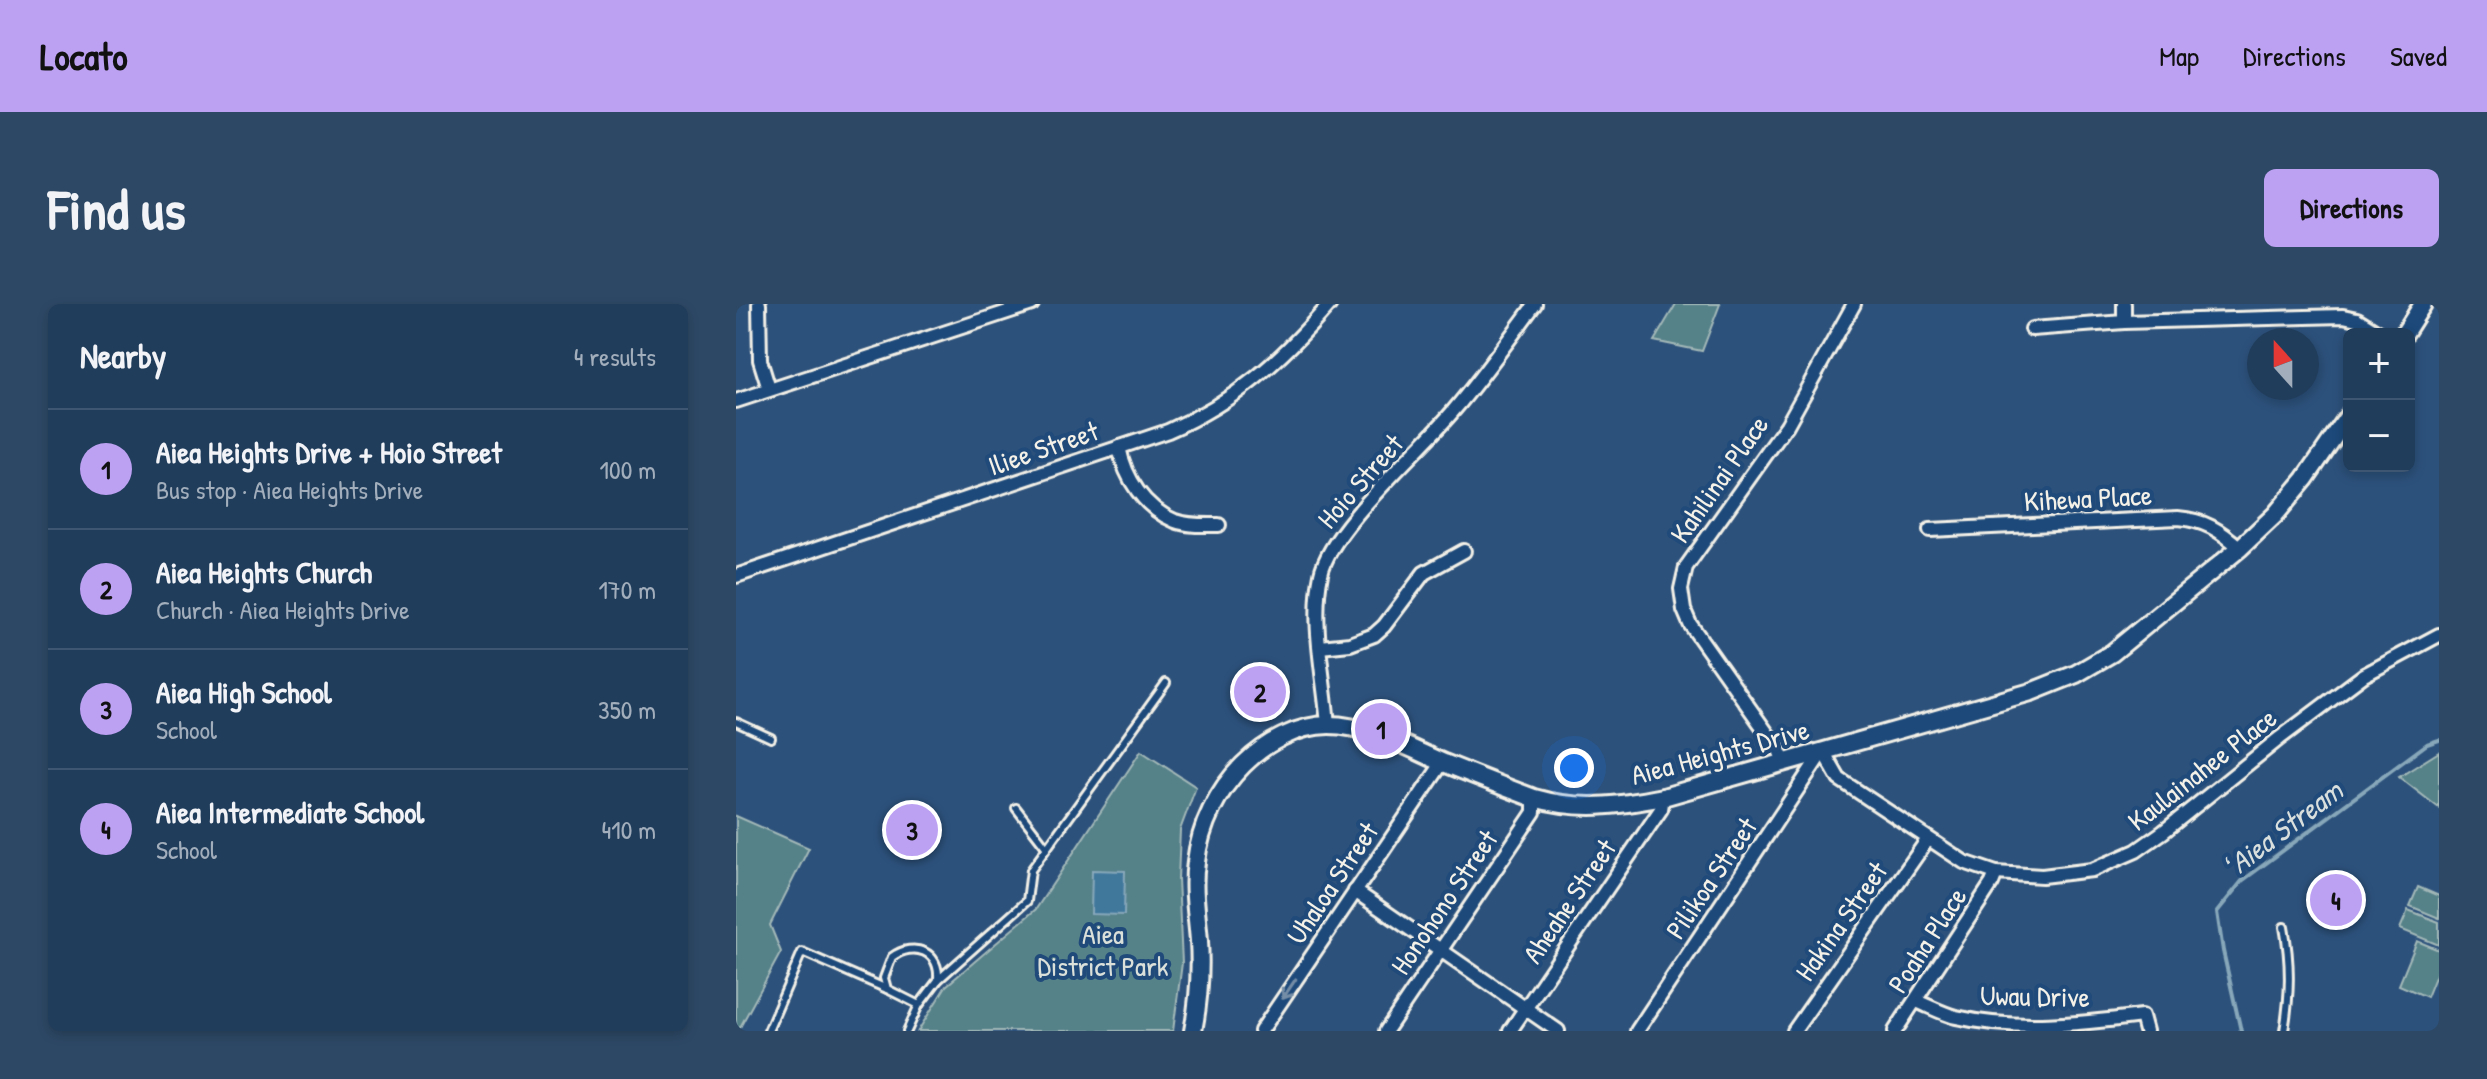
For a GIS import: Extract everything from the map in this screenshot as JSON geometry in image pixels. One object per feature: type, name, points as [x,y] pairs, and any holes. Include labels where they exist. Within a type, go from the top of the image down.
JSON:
[{"type":"street","points":[[759,304],[760,360],[769,389]]},
{"type":"street","points":[[736,401],[1032,304]]},
{"type":"street","name":"Iliee Street","points":[[736,576],[1198,418],[1229,400],[1292,348],[1330,304]]},
{"type":"street","name":"Hoio Street","points":[[1328,725],[1318,596],[1321,571],[1332,547],[1454,411],[1535,304]]},
{"type":"street","name":"Kahilinai Place","points":[[1784,762],[1744,700],[1698,638],[1684,610],[1681,589],[1686,567],[1787,425],[1854,304]]},
{"type":"street","points":[[2124,304],[2124,322]]},
{"type":"street","points":[[2408,328],[2423,304]]},
{"type":"street","points":[[2032,329],[2124,322],[2343,316],[2357,319],[2371,328]]},
{"type":"street","name":"Aiea Heights Drive","points":[[1193,1031],[1200,992],[1195,864],[1200,838],[1211,811],[1236,773],[1272,742],[1297,731],[1328,725],[1373,735],[1557,805],[1602,807],[1663,797],[2031,692],[2076,674],[2112,653],[2240,548],[2275,515],[2305,479],[2343,424]]},
{"type":"street","points":[[1119,447],[1135,490],[1153,507],[1175,521],[1219,525]]},
{"type":"street","name":"Kihewa Place","points":[[1930,530],[2178,518],[2213,526],[2240,548]]},
{"type":"street","points":[[1320,647],[1350,644],[1374,635],[1424,573],[1464,551]]},
{"type":"street","name":"Kaulainahee Place","points":[[1823,751],[1839,779],[1964,862],[1996,873],[2042,876],[2092,870],[2136,851],[2364,675],[2439,635]]},
{"type":"street","name":"Pilikoa Street","points":[[1637,1031],[1823,751]]},
{"type":"street","name":"Uhaloa Street","points":[[1261,1031],[1443,762]]},
{"type":"street","name":"Aheahe Street","points":[[1510,1031],[1661,809],[1663,797]]},
{"type":"street","name":"Honohono Street","points":[[1386,1031],[1534,812],[1534,798]]},
{"type":"street","name":"Hakina Street","points":[[1794,1031],[1928,839]]},
{"type":"street","name":"Poaha Place","points":[[1895,1031],[1996,873]]},
{"type":"street","points":[[1355,891],[1558,1031]]},
{"type":"street","name":"Uwau Drive","points":[[1916,1001],[1953,1017],[1998,1024],[2066,1026],[2142,1016],[2146,1031]]},
{"type":"lane","points":[[907,1031],[919,1005],[938,980],[1027,901],[1031,870],[1166,683]]},
{"type":"lane","points":[[736,722],[771,738]]},
{"type":"lane","points":[[1016,808],[1046,847]]},
{"type":"lane","points":[[2284,927],[2290,996],[2284,1031]]},
{"type":"lane","points":[[887,989],[884,978],[892,957],[910,948],[932,956],[939,968],[938,980]]},
{"type":"lane","points":[[768,1031],[802,952],[919,1005]]},
{"type":"green space","points":[[1676,304],[1720,304],[1702,351],[1654,341]]},
{"type":"green space","name":"Aiea District Park","points":[[1141,751],[1196,787],[1180,830],[1178,879],[1182,963],[1173,1031],[918,1031],[946,986],[1036,909]]},
{"type":"green space","points":[[2439,752],[2439,808],[2399,777]]},
{"type":"green space","points":[[736,816],[809,848],[770,925],[781,952],[738,1031],[736,1031]]},
{"type":"green space","points":[[2418,887],[2439,896],[2439,918],[2410,906]]},
{"type":"green space","points":[[2408,910],[2439,922],[2439,945],[2400,929]]},
{"type":"green space","points":[[2417,941],[2439,950],[2439,967],[2427,997],[2399,985]]},
{"type":"water","points":[[1092,870],[1125,871],[1124,915],[1091,914]]},
{"type":"waterway","name":"ʻAiea Stream","points":[[2241,1031],[2217,912],[2242,881],[2427,744],[2439,740]]},
{"type":"place","name":"Aiea Heights Church","points":[[1260,692]]},
{"type":"place","name":"Aiea Heights Drive + Hoio Street","points":[[1381,729]]},
{"type":"place","name":"Aiea High School","points":[[912,830]]},
{"type":"place","name":"Aiea Intermediate School","points":[[2336,900]]}]
